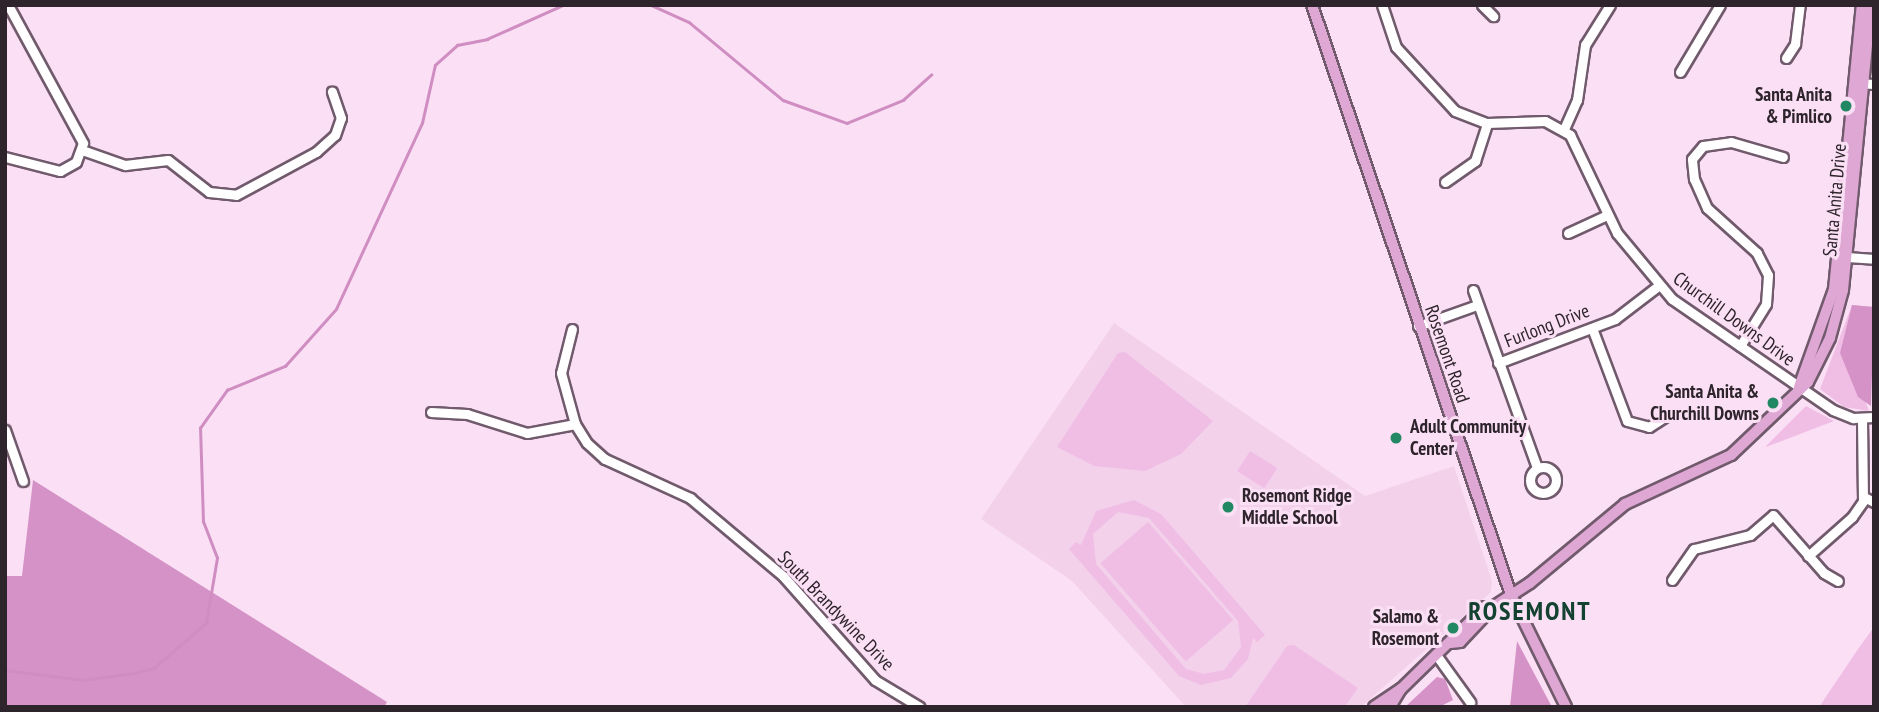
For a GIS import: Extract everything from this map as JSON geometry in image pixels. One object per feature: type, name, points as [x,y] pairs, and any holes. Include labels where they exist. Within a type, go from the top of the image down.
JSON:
[{"type":"main road","name":"Rosemont Road","points":[[1312,5],[1511,596],[1566,707]]},
{"type":"main road","name":"Santa Anita Drive","points":[[1401,689],[1451,643],[1474,615],[1511,596],[1625,504],[1731,455],[1763,430],[1799,387],[1834,289],[1864,84],[1861,5]]},
{"type":"main road","name":"Santa Anita Drive","points":[[1799,387],[1808,382],[1833,328],[1847,257],[1871,5]]},
{"type":"main road","points":[[1374,707],[1401,689]]},
{"type":"main road","points":[[1390,707],[1401,689]]},
{"type":"street","points":[[8,5],[25,44],[79,125],[82,150]]},
{"type":"street","points":[[1382,5],[1391,37],[1418,76],[1455,111],[1487,123],[1532,119],[1564,129],[1577,100],[1585,45],[1610,5]]},
{"type":"street","points":[[1482,5],[1493,16]]},
{"type":"street","points":[[1680,72],[1720,5]]},
{"type":"street","points":[[1786,58],[1795,44],[1800,5]]},
{"type":"street","points":[[82,150],[125,165],[168,160],[184,167],[209,192],[236,195],[316,152],[335,135],[341,118],[332,92]]},
{"type":"street","points":[[1445,182],[1475,161],[1487,123]]},
{"type":"street","name":"Churchill Downs Drive","points":[[1564,129],[1586,159],[1607,215],[1658,286],[1833,410],[1862,419]]},
{"type":"street","points":[[1740,346],[1766,304],[1768,275],[1757,253],[1707,208],[1693,179],[1692,159],[1703,146],[1731,142],[1783,157]]},
{"type":"street","points":[[5,157],[60,171],[82,150]]},
{"type":"street","points":[[1567,233],[1607,215]]},
{"type":"street","points":[[1847,257],[1874,259]]},
{"type":"street","name":"Furlong Drive","points":[[1473,290],[1498,363],[1628,312],[1658,286]]},
{"type":"street","points":[[1418,326],[1477,305]]},
{"type":"street","points":[[1592,328],[1627,421],[1649,427],[1670,414]]},
{"type":"street","name":"South Brandywine Drive","points":[[572,329],[561,373],[575,424],[605,459],[678,489],[783,576],[875,680],[920,707]]},
{"type":"street","points":[[1498,363],[1537,468]]},
{"type":"street","points":[[431,412],[467,414],[527,433],[575,424]]},
{"type":"street","points":[[1808,556],[1852,517],[1864,498],[1862,419],[1874,417]]},
{"type":"street","points":[[5,430],[23,481]]},
{"type":"street","points":[[1864,498],[1874,502]]},
{"type":"street","points":[[1672,580],[1694,549],[1742,538],[1773,515],[1808,556],[1838,582]]},
{"type":"street","points":[[1437,656],[1470,702]]},
{"type":"shaded area","points":[[1852,305],[1874,307],[1846,350],[1869,411],[1844,407],[1820,389]]},
{"type":"shaded area","points":[[1852,305],[1874,307],[1871,406],[1858,397],[1840,353]]},
{"type":"shaded area","name":"Rosemont Ridge Middle School","points":[[1114,323],[1365,496],[1454,466],[1492,581],[1491,592],[1361,707],[1186,707],[1072,581],[981,519]]},
{"type":"shaded area","points":[[1125,352],[1213,421],[1181,454],[1145,471],[1094,466],[1057,447],[1118,353]]},
{"type":"shaded area","points":[[1806,406],[1834,421],[1766,447],[1766,446]]},
{"type":"shaded area","points":[[1250,451],[1277,468],[1264,488],[1237,471]]},
{"type":"shaded area","points":[[33,480],[387,702],[384,707],[5,707],[5,576],[22,576]]},
{"type":"shaded area","points":[[1134,500],[1161,514],[1265,635],[1257,642],[1253,638],[1248,659],[1231,678],[1201,685],[1179,676],[1069,549],[1076,542],[1081,545],[1096,511]],"holes":[[[1118,512],[1149,518],[1238,621],[1241,647],[1224,670],[1204,674],[1186,669],[1096,564],[1093,534]]]},
{"type":"shaded area","points":[[1148,522],[1233,620],[1186,661],[1100,563]]},
{"type":"shaded area","points":[[1874,627],[1874,707],[1819,707],[1858,649]]},
{"type":"shaded area","points":[[1517,641],[1552,707],[1510,707]]},
{"type":"shaded area","points":[[1294,645],[1358,688],[1345,706],[1245,707],[1287,646]]},
{"type":"shaded area","points":[[1437,677],[1445,679],[1453,700],[1439,707],[1405,707]]},
{"type":"waterway","points":[[5,670],[83,680],[135,673],[154,668],[206,623],[217,558],[203,522],[200,428],[227,390],[285,366],[336,309],[422,123],[435,65],[457,45],[487,39],[563,5]]},
{"type":"waterway","points":[[651,5],[689,22],[783,100],[847,123],[903,100],[931,75]]},
{"type":"place","name":"Santa Anita & Pimlico","points":[[1846,106]]},
{"type":"place","name":"Santa Anita & Churchill Downs","points":[[1773,403]]},
{"type":"place","name":"Adult Community Center","points":[[1396,438]]},
{"type":"place","name":"Rosemont Ridge Middle School","points":[[1228,507]]},
{"type":"place","name":"Salamo & Rosemont","points":[[1453,628]]},
{"type":"district","name":"ROSEMONT","points":[[1530,611]]}]
